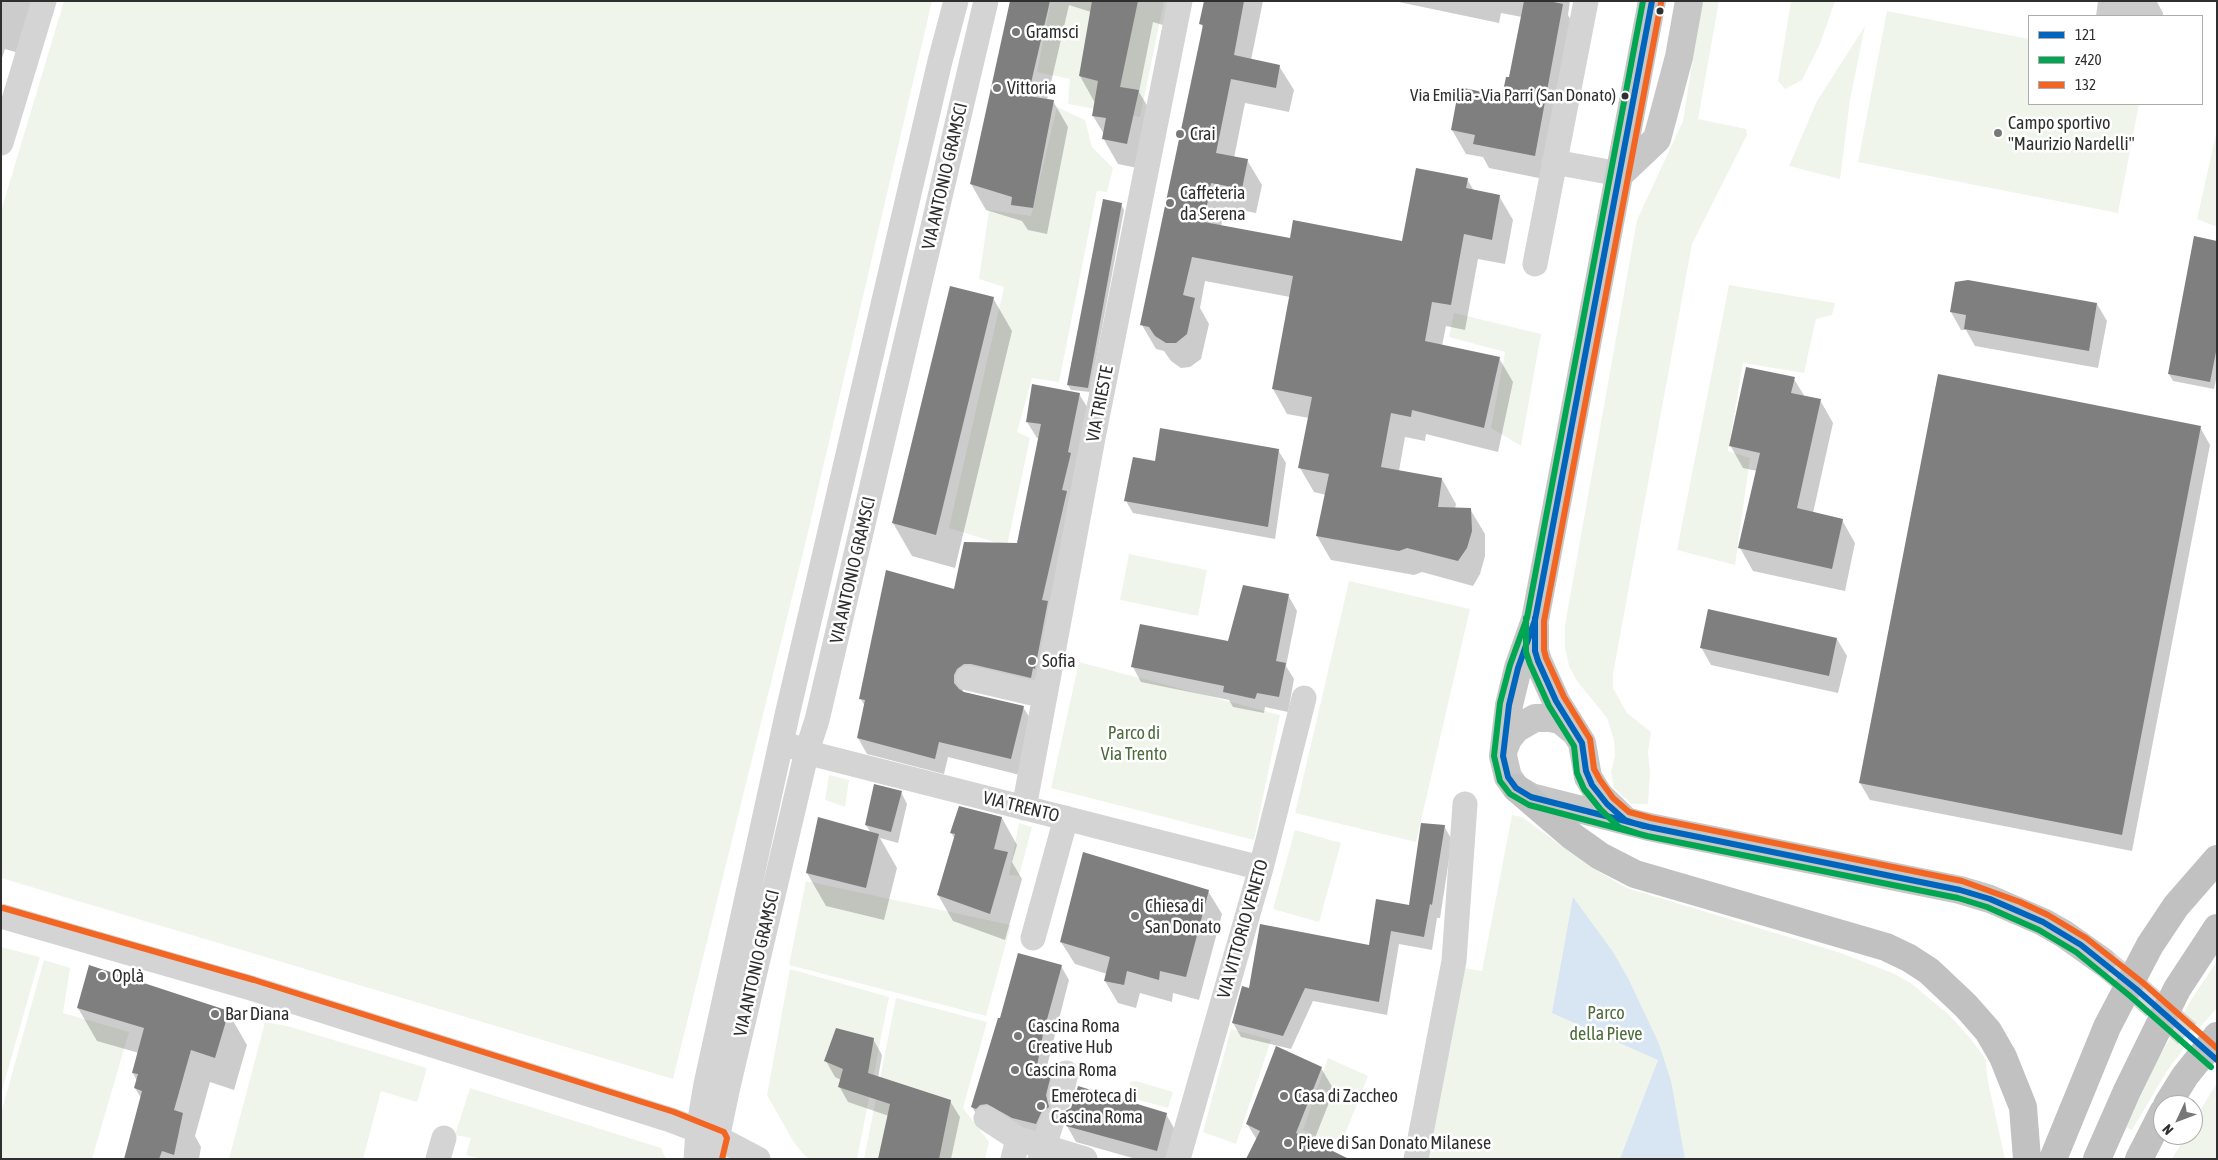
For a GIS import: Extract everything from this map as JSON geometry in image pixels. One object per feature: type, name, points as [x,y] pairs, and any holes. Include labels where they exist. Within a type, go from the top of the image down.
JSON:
[{"type":"highway","points":[[1526,793],[1572,836],[1600,856],[1635,874],[1886,947],[1909,958],[1929,972],[1966,1006],[1988,1031],[2003,1057],[2023,1107],[2027,1159]]},
{"type":"highway","points":[[2053,1159],[2107,1027],[2150,945],[2176,906],[2217,859]]},
{"type":"highway","points":[[2097,1159],[2177,989],[2217,928]]},
{"type":"highway","points":[[2173,1095],[2185,1076],[2217,1036]]},
{"type":"highway","points":[[2139,1159],[2153,1128]]},
{"type":"main road","points":[[1652,1],[1535,620],[1509,705],[1504,754],[1505,771],[1526,793],[1625,820],[1686,835],[1960,890],[2043,922],[2064,934],[2102,961]]},
{"type":"main road","points":[[1620,174],[1657,139],[1679,57],[1689,1]]},
{"type":"main road","points":[[1535,620],[1535,651],[1556,701],[1584,747],[1586,771],[1592,786],[1607,804],[1625,820]]},
{"type":"main road","points":[[1504,754],[1508,739],[1516,729],[1535,718],[1560,720],[1577,734]]},
{"type":"main road","points":[[1526,793],[1553,798],[1571,790],[1582,774],[1585,761]]},
{"type":"street","points":[[1,143],[44,1]]},
{"type":"street","name":"VIA ANTONIO GRAMSCI","points":[[710,1143],[706,1084],[782,743],[902,223],[956,1]]},
{"type":"street","name":"VIA ANTONIO GRAMSCI","points":[[710,1143],[727,1091],[807,751],[817,720],[986,1]]},
{"type":"street","name":"VIA TRIESTE","points":[[1024,808],[1093,438],[1180,1]]},
{"type":"street","points":[[1535,264],[1586,1]]},
{"type":"street","points":[[1554,162],[1620,174]]},
{"type":"street","points":[[902,223],[932,231]]},
{"type":"street","points":[[968,678],[1045,696]]},
{"type":"street","name":"VIA VITTORIO VENETO","points":[[1178,1159],[1199,1054],[1261,868],[1304,698]]},
{"type":"street","name":"VIA TRENTO","points":[[782,743],[821,756],[1261,868]]},
{"type":"street","points":[[1416,1159],[1454,961],[1464,804]]},
{"type":"street","points":[[1033,938],[1066,818]]},
{"type":"street","points":[[1,916],[251,988],[671,1120],[710,1143],[758,1159]]},
{"type":"street","points":[[1060,1098],[1066,1073]]},
{"type":"street","points":[[986,1118],[1016,1149],[1086,1159]]},
{"type":"street","points":[[1042,1153],[1052,1122]]},
{"type":"street","points":[[696,1159],[710,1143]]},
{"type":"green space","points":[[64,1],[932,1],[804,549],[673,1079],[1,878],[1,211]]},
{"type":"green space","points":[[1051,1],[1164,1],[1140,117],[1068,104],[1070,79],[1037,72]]},
{"type":"green space","points":[[1702,1],[1719,1],[1698,119],[1746,129],[1747,135],[1692,244],[1613,674],[1613,688],[1627,713],[1651,732],[1648,752],[1650,773],[1648,804],[1632,804],[1614,788],[1611,772],[1615,756],[1614,740],[1607,718],[1577,681],[1569,666],[1565,647],[1565,625],[1637,220],[1683,121]]},
{"type":"green space","points":[[1791,1],[1835,1],[1820,44],[1802,80],[1785,89],[1778,81]]},
{"type":"green space","name":"Campo sportivo \"Maurizio Nardelli\"","points":[[1887,11],[2028,39],[2028,105],[2139,105],[2118,213],[1858,162]]},
{"type":"green space","points":[[1865,26],[1850,100],[1840,179],[1789,166],[1817,101]]},
{"type":"green space","points":[[1057,107],[1085,120],[1092,147],[1113,168],[1107,192],[1097,191],[1059,382],[1032,378],[1017,432],[1030,438],[1007,546],[949,528],[1004,287],[979,279],[989,210],[1031,216]]},
{"type":"green space","points":[[2217,130],[2217,227],[2197,219]]},
{"type":"green space","points":[[1729,285],[1835,303],[1832,315],[1816,319],[1804,373],[1743,363],[1728,451],[1750,458],[1735,565],[1677,550]]},
{"type":"green space","points":[[1454,313],[1541,334],[1521,446],[1491,428],[1505,352],[1449,337]]},
{"type":"green space","points":[[1129,554],[1207,570],[1198,616],[1120,600]]},
{"type":"green space","points":[[1349,581],[1470,609],[1416,842],[1295,813]]},
{"type":"green space","name":"Parco di Via Trento","points":[[1079,662],[1280,715],[1254,840],[1051,788]]},
{"type":"green space","points":[[829,775],[849,780],[845,807],[825,800]]},
{"type":"green space","name":"Parco della Pieve","points":[[1512,815],[1522,817],[1592,868],[1627,888],[1841,953],[1895,974],[1912,984],[1948,1014],[1971,1039],[1986,1060],[1987,1077],[2005,1159],[1427,1159],[1464,968],[1482,971]]},
{"type":"green space","points":[[1019,823],[1032,827],[1019,876],[1009,875]]},
{"type":"green space","points":[[1295,830],[1341,843],[1319,922],[1273,909]]},
{"type":"green space","points":[[806,881],[1011,925],[986,1016],[789,965]]},
{"type":"green space","points":[[1,947],[40,957],[1,1094]]},
{"type":"green space","points":[[44,960],[70,968],[63,1013],[129,1032],[92,1159],[1,1159],[1,1113]]},
{"type":"green space","points":[[2217,961],[2217,1008],[2199,1028],[2167,1071],[2132,1130],[2126,1127],[2156,1063],[2191,1000]]},
{"type":"green space","points":[[790,969],[889,997],[857,1159],[810,1159],[803,1154],[793,1141],[767,1095]]},
{"type":"green space","points":[[896,998],[987,1022],[963,1108],[989,1142],[985,1159],[864,1159]]},
{"type":"green space","points":[[265,1022],[287,1026],[427,1068],[417,1102],[381,1091],[363,1159],[229,1159]]},
{"type":"green space","points":[[1231,1029],[1271,1040],[1236,1144],[1203,1132]]},
{"type":"green space","points":[[1328,1058],[1368,1076],[1340,1147],[1303,1130]]},
{"type":"green space","points":[[1136,1081],[1173,1092],[1168,1108],[1128,1097],[1130,1082]]},
{"type":"green space","points":[[2217,1083],[2217,1159],[2172,1159],[2180,1145],[2203,1145],[2203,1106]]},
{"type":"green space","points":[[470,1088],[661,1148],[666,1159],[481,1159],[466,1155],[471,1138],[455,1135]]},
{"type":"water","points":[[1573,897],[1613,952],[1629,980],[1659,1044],[1671,1081],[1685,1159],[1620,1159],[1658,1060],[1552,1013]]},
{"type":"building","points":[[1010,1],[1050,1],[1028,96],[1054,100],[1033,208],[1011,205],[1012,197],[970,184]]},
{"type":"building","points":[[1092,1],[1138,1],[1120,87],[1139,90],[1127,144],[1102,139],[1106,118],[1092,116],[1098,81],[1079,76]]},
{"type":"building","points":[[1204,1],[1244,1],[1234,55],[1280,65],[1276,88],[1231,79],[1216,153],[1248,159],[1242,189],[1211,183],[1204,222],[1290,238],[1293,220],[1402,241],[1416,168],[1468,178],[1466,188],[1500,195],[1492,240],[1464,234],[1451,305],[1432,302],[1425,341],[1500,357],[1484,428],[1412,410],[1411,417],[1391,413],[1381,467],[1442,478],[1438,507],[1471,508],[1472,531],[1467,548],[1458,561],[1407,548],[1399,551],[1316,536],[1329,474],[1298,468],[1312,397],[1272,389],[1293,276],[1192,257],[1183,295],[1195,298],[1187,334],[1176,343],[1166,343],[1155,336],[1149,327],[1140,325],[1203,25],[1199,24]]},
{"type":"building","points":[[1524,1],[1549,1],[1563,4],[1535,156],[1473,144],[1475,135],[1451,130],[1459,87],[1502,96],[1506,77],[1509,77]]},
{"type":"building","points":[[1103,199],[1122,203],[1088,388],[1067,385]]},
{"type":"building","points":[[2194,236],[2217,241],[2217,347],[2210,382],[2168,374]]},
{"type":"building","points":[[1968,280],[2097,303],[2089,351],[1964,329],[1966,315],[1950,312],[1955,282]]},
{"type":"building","points":[[950,286],[994,297],[936,535],[892,523]]},
{"type":"building","points":[[1746,367],[1795,377],[1791,393],[1821,399],[1797,508],[1843,519],[1832,569],[1738,548],[1760,453],[1729,446]]},
{"type":"building","points":[[1938,374],[2201,426],[2122,835],[1859,783]]},
{"type":"building","points":[[1032,384],[1080,393],[1068,452],[1071,453],[1062,490],[1067,491],[1042,600],[1048,601],[1035,669],[1033,668],[1031,678],[964,664],[957,669],[954,675],[954,683],[964,692],[1024,706],[1011,759],[939,742],[935,759],[857,738],[865,700],[859,699],[886,570],[954,589],[964,542],[1017,543],[1041,424],[1026,422]]},
{"type":"building","points":[[1160,428],[1279,449],[1268,527],[1124,501],[1133,457],[1155,461]]},
{"type":"building","points":[[1243,585],[1289,594],[1276,661],[1286,663],[1279,697],[1257,693],[1255,699],[1223,692],[1224,686],[1131,667],[1140,624],[1228,641]]},
{"type":"building","points":[[1708,609],[1837,638],[1829,676],[1700,648]]},
{"type":"building","points":[[874,784],[902,791],[891,832],[865,825]]},
{"type":"building","points":[[959,806],[1002,817],[994,849],[1008,852],[990,914],[937,895],[955,834],[950,833]]},
{"type":"building","points":[[818,817],[879,834],[866,888],[806,873]]},
{"type":"building","points":[[1421,823],[1445,825],[1432,905],[1430,904],[1424,937],[1391,931],[1379,1002],[1305,988],[1283,1036],[1232,1023],[1242,986],[1249,988],[1260,924],[1369,945],[1376,899],[1409,905]]},
{"type":"building","name":"Chiesa di San Donato","points":[[1083,852],[1209,890],[1186,977],[1160,971],[1159,980],[1127,971],[1124,985],[1104,981],[1110,957],[1060,942]]},
{"type":"building","name":"Cascina Roma","points":[[1018,953],[1062,965],[1043,1034],[1037,1066],[1052,1071],[1046,1095],[1049,1107],[1042,1111],[1036,1124],[1012,1118],[987,1104],[980,1105],[976,1109],[971,1107],[998,1018],[1000,1018]]},
{"type":"building","points":[[89,965],[229,1011],[215,1058],[191,1050],[174,1110],[183,1113],[174,1155],[162,1151],[159,1159],[124,1159],[142,1091],[134,1088],[138,1074],[132,1073],[144,1028],[77,1008]]},
{"type":"building","points":[[836,1028],[874,1038],[868,1073],[951,1100],[939,1159],[878,1159],[890,1104],[838,1087],[843,1069],[824,1061]]},
{"type":"building","name":"Casa di Zaccheo","points":[[1276,1046],[1322,1067],[1296,1133],[1349,1159],[1246,1159],[1260,1131],[1246,1124]]},
{"type":"building","points":[[1078,1086],[1167,1113],[1157,1151],[1066,1126],[1066,1118],[1063,1112],[1071,1108]]},
{"type":"tunnel","points":[[2102,961],[2217,1060]]},
{"type":"transit line","name":"z420","points":[[1643,1],[1527,618],[1510,665],[1500,703],[1494,756],[1500,781],[1510,794],[1529,805],[1647,836],[1958,898],[1987,907],[2039,930],[2076,952],[2130,996],[2211,1067]]},
{"type":"transit line","name":"121","points":[[1652,1],[1535,620],[1518,668],[1509,705],[1503,756],[1508,777],[1516,788],[1531,797],[1649,827],[1960,890],[1990,899],[2043,922],[2081,945],[2136,989],[2217,1060]]},
{"type":"transit line","name":"132","points":[[1661,3],[1544,621],[1544,650],[1546,658],[1564,697],[1590,739],[1594,769],[1613,798],[1629,812],[1962,881],[2020,902],[2048,915],[2086,938],[2142,982],[2217,1048]]},
{"type":"transit line","name":"z420","points":[[1526,618],[1526,652],[1530,664],[1549,706],[1574,746],[1577,773],[1584,789],[1601,810],[1619,827],[1640,834]]},
{"type":"transit line","name":"121","points":[[1535,618],[1535,651],[1538,661],[1556,701],[1582,743],[1586,771],[1592,785],[1607,804],[1625,820],[1643,826]]},
{"type":"transit line","name":"132","points":[[3,908],[254,980],[674,1112],[724,1132],[727,1138],[722,1159]]},
{"type":"place","name":"Gramsci","points":[[1016,32]]},
{"type":"place","name":"Vittoria","points":[[997,88]]},
{"type":"place","name":"Via Emilia - Via Parri (San Donato)","points":[[1625,96]]},
{"type":"place","name":"Campo sportivo \"Maurizio Nardelli\"","points":[[1998,133]]},
{"type":"place","name":"Crai","points":[[1180,134]]},
{"type":"place","name":"Caffeteria da Serena","points":[[1170,203]]},
{"type":"place","name":"Sofia","points":[[1032,661]]},
{"type":"place","name":"Chiesa di San Donato","points":[[1135,916]]},
{"type":"place","name":"Oplà","points":[[102,976]]},
{"type":"place","name":"Bar Diana","points":[[215,1014]]},
{"type":"place","name":"Cascina Roma Creative Hub","points":[[1018,1036]]},
{"type":"place","name":"Cascina Roma","points":[[1015,1070]]},
{"type":"place","name":"Casa di Zaccheo","points":[[1284,1096]]},
{"type":"place","name":"Emeroteca di Cascina Roma","points":[[1041,1106]]},
{"type":"place","name":"Pieve di San Donato Milanese","points":[[1288,1143]]}]
